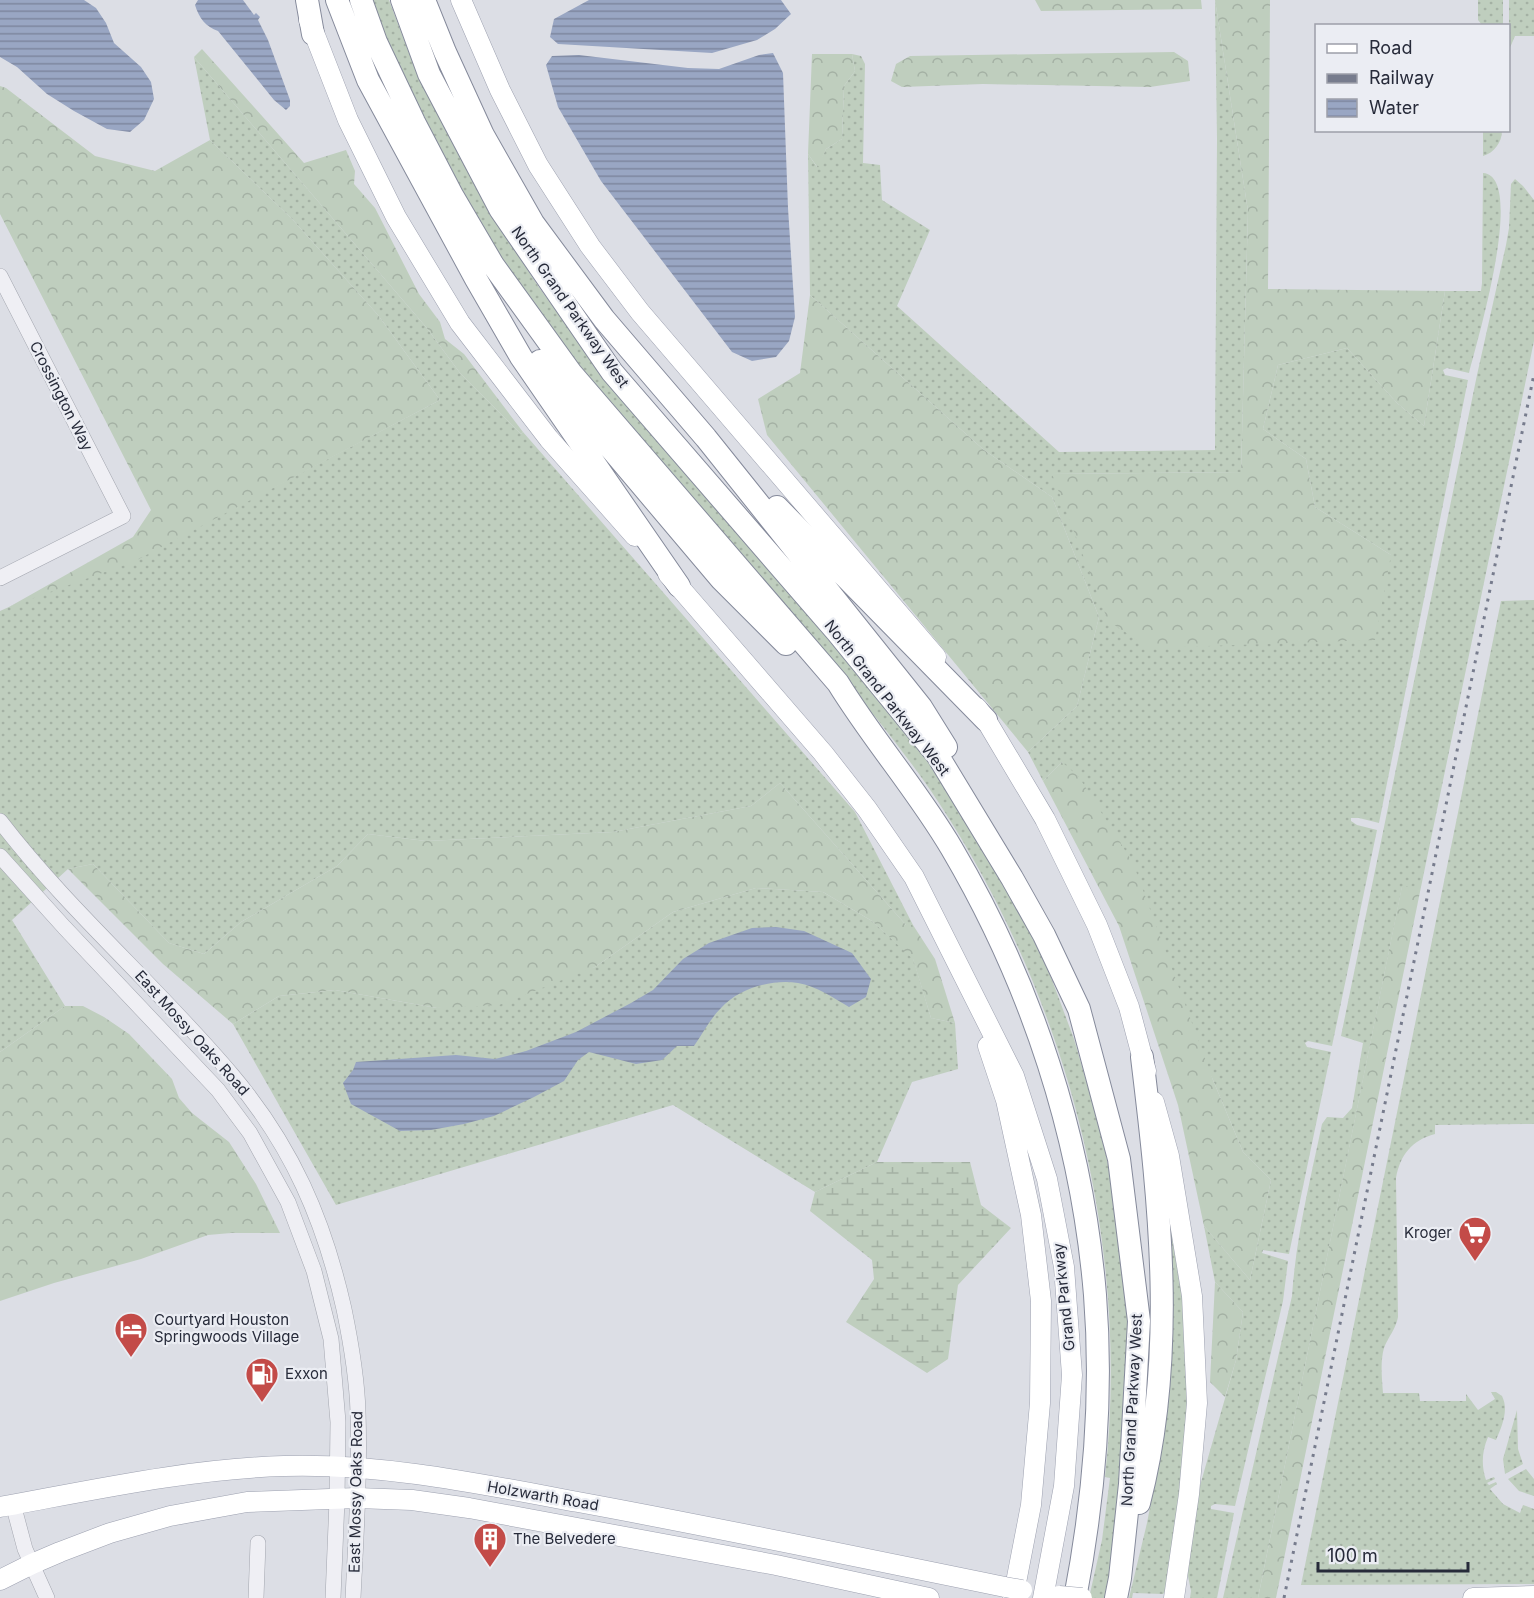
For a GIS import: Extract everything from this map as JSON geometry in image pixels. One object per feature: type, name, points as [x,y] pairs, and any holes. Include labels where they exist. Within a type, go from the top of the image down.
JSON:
[{"type":"highway","points":[[305,0],[313,34]]},
{"type":"highway","points":[[337,0],[368,80],[521,357],[679,586]]},
{"type":"highway","name":"North Grand Parkway West","points":[[361,0],[376,42],[414,122],[452,195],[493,265],[571,373],[838,683],[857,714],[901,771],[952,848],[994,927],[1031,1011],[1064,1114],[1076,1168],[1095,1294],[1096,1421],[1088,1524],[1055,1596]]},
{"type":"highway","name":"North Grand Parkway West","points":[[402,0],[429,74],[500,209],[612,372],[837,632],[938,756],[1044,935],[1079,1009],[1119,1159],[1139,1321],[1130,1484],[1118,1588]]},
{"type":"highway","points":[[424,0],[448,60],[483,135],[533,223],[604,319],[706,438],[921,707],[1008,849],[1012,878]]},
{"type":"highway","points":[[476,279],[591,425],[721,579],[857,714]]},
{"type":"highway","points":[[706,438],[740,468],[986,720]]},
{"type":"highway","points":[[1118,1588],[1148,1467],[1161,1371],[1161,1251],[1155,1161],[1142,1057]]},
{"type":"main road","points":[[460,0],[500,90],[538,165],[590,246],[640,312],[914,629],[986,720],[1045,819],[1097,925],[1129,1007],[1169,1156],[1192,1296],[1197,1403],[1189,1494],[1174,1598]]},
{"type":"main road","points":[[313,34],[348,120],[396,217],[460,323],[549,439],[823,753],[867,809],[914,877],[963,976],[1006,1100],[1031,1215],[1041,1301],[1040,1403],[1031,1505],[1013,1592]]},
{"type":"main road","name":"Grand Parkway","points":[[963,976],[1014,1076],[1047,1179],[1064,1267],[1072,1375],[1055,1596]]},
{"type":"main road","name":"Holzwarth Road","points":[[6,1505],[209,1472],[284,1466],[358,1468],[438,1478],[676,1520],[1013,1592],[1082,1598]]},
{"type":"main road","name":"Holzwarth Road","points":[[0,1580],[32,1564],[110,1533],[170,1516],[247,1502],[357,1498],[412,1500],[481,1510],[776,1565],[928,1598]]},
{"type":"main road","points":[[1473,1598],[1534,1596]]},
{"type":"street","name":"Crossington Way","points":[[0,276],[123,516],[0,578]]},
{"type":"street","name":"East Mossy Oaks Road","points":[[0,821],[19,846],[234,1076],[267,1122],[301,1178],[322,1228],[334,1266],[352,1344],[358,1411],[353,1598]]},
{"type":"street","points":[[1,858],[19,846]]},
{"type":"street","name":"East Mossy Oaks Road","points":[[1,858],[218,1090],[250,1133],[288,1202],[314,1271],[331,1339],[338,1422],[338,1500],[333,1598]]},
{"type":"street","points":[[6,1505],[48,1598]]},
{"type":"street","points":[[256,1598],[258,1543]]},
{"type":"green space","points":[[370,0],[389,0],[420,82],[424,81],[495,219],[538,286],[573,334],[910,731],[1013,894],[1046,964],[1074,1039],[1101,1132],[1111,1179],[1128,1313],[1130,1388],[1107,1598],[1089,1598],[1102,1540],[1110,1478],[1105,1477],[1111,1389],[1108,1301],[1098,1213],[1080,1126],[1055,1041],[1023,959],[984,879],[939,803],[909,761],[877,719],[665,473],[520,290],[417,112]]},
{"type":"green space","points":[[1035,0],[1201,0],[1202,9],[1041,11]]},
{"type":"green space","points":[[1215,0],[1248,211],[1241,472],[1052,474],[1391,555],[1315,507],[1306,459],[1263,429],[1278,365],[1347,348],[1397,403],[1424,426],[1445,291],[1481,291],[1483,173],[1495,181],[1500,202],[1500,230],[1488,298],[1469,373],[1447,368],[1443,370],[1445,375],[1468,380],[1379,823],[1351,818],[1351,821],[1357,825],[1377,830],[1332,1046],[1308,1041],[1305,1043],[1307,1047],[1331,1052],[1289,1254],[1263,1250],[1262,1253],[1288,1261],[1283,1301],[1235,1506],[1215,1504],[1211,1506],[1211,1509],[1234,1513],[1217,1598],[1190,1598],[1187,1571],[1197,1496],[1236,1360],[1243,1312],[1215,1282],[1204,1226],[1250,1280],[1271,1180],[1243,1152],[1213,1080],[1062,762],[1043,781],[1028,752],[1077,706],[1099,617],[1052,497],[984,450],[810,295],[808,154],[817,167],[826,149],[842,139],[844,86],[855,71],[852,54],[861,56],[865,64],[863,163],[880,165],[882,200],[930,230],[897,306],[1059,452],[1215,450],[1217,139]]},
{"type":"green space","points":[[1215,0],[1270,0],[1268,289],[1445,291],[1424,426],[1397,403],[1347,348],[1278,365],[1263,429],[1306,459],[1315,507],[1391,555],[1375,640],[1150,648],[1108,621],[1052,474],[1241,472],[1248,211]]},
{"type":"green space","points":[[1478,0],[1503,0],[1503,24],[1481,24],[1478,20]]},
{"type":"green space","points":[[1509,0],[1534,0],[1534,36],[1515,36],[1510,48]]},
{"type":"green space","points":[[202,49],[304,163],[346,150],[355,171],[354,184],[375,208],[419,294],[440,322],[445,339],[464,354],[523,432],[521,434],[460,373],[426,327],[194,57]]},
{"type":"green space","points":[[1174,52],[1188,61],[1190,81],[1150,87],[983,84],[902,87],[891,81],[896,64],[910,56]]},
{"type":"green space","points":[[812,54],[852,54],[855,71],[844,86],[842,139],[826,149],[818,168],[808,154]]},
{"type":"green space","points":[[194,57],[426,327],[460,373],[521,434],[523,432],[855,812],[913,925],[906,925],[780,783],[751,806],[613,832],[426,841],[368,834],[337,866],[241,922],[204,954],[169,943],[93,864],[68,869],[12,920],[65,1006],[0,1052],[0,611],[276,486],[440,400],[378,315],[292,219],[210,140]]},
{"type":"green space","points":[[0,86],[6,88],[95,156],[155,171],[210,140],[292,219],[378,315],[440,400],[135,561],[9,607],[133,537],[151,510],[0,214]]},
{"type":"green space","points":[[1483,132],[1502,132],[1497,146],[1483,156]]},
{"type":"green space","points":[[1515,179],[1534,200],[1534,341],[1421,887],[1402,887],[1258,1598],[1223,1598],[1292,1296],[1300,1231],[1322,1124],[1327,1117],[1343,1118],[1352,1108],[1363,1043],[1341,1036],[1477,375],[1506,245],[1511,184]]},
{"type":"green space","points":[[810,295],[984,450],[1052,497],[1099,617],[1077,706],[1028,752],[767,435],[758,399],[800,373]]},
{"type":"green space","points":[[1534,600],[1534,1124],[1435,1125],[1435,1134],[1414,1144],[1404,1156],[1396,1178],[1398,1317],[1384,1348],[1382,1370],[1383,1393],[1419,1393],[1420,1401],[1466,1401],[1466,1394],[1478,1410],[1495,1399],[1491,1392],[1502,1396],[1505,1407],[1504,1418],[1496,1440],[1488,1437],[1483,1453],[1483,1469],[1486,1480],[1494,1477],[1495,1479],[1487,1483],[1489,1485],[1496,1482],[1497,1484],[1490,1489],[1503,1504],[1520,1513],[1523,1505],[1534,1509],[1534,1584],[1301,1585],[1501,601]]},
{"type":"green space","points":[[1062,762],[1079,777],[1133,863],[1213,1080],[1243,1152],[1271,1180],[1250,1280],[1204,1226],[1178,1105],[1119,926],[1043,781]]},
{"type":"green space","points":[[780,783],[906,925],[913,925],[935,959],[955,1023],[931,1018],[913,959],[872,921],[823,892],[756,888],[673,912],[595,967],[499,1005],[437,1008],[335,990],[279,996],[233,1024],[163,964],[68,869],[93,864],[169,943],[204,954],[241,922],[337,866],[368,834],[426,841],[613,832],[751,806]]},
{"type":"green space","points":[[1402,886],[1421,887],[1276,1598],[1258,1598]]},
{"type":"green space","points":[[756,888],[823,892],[872,921],[913,958],[931,1018],[955,1023],[958,1069],[912,1082],[877,1162],[815,1192],[673,1105],[336,1205],[233,1024],[279,996],[335,990],[437,1008],[595,967],[673,912]]},
{"type":"green space","points":[[65,1006],[83,1006],[129,1034],[172,1079],[179,1098],[192,1113],[229,1142],[256,1184],[280,1233],[208,1235],[141,1259],[54,1283],[0,1301],[0,1052]]},
{"type":"green space","points":[[877,1162],[970,1162],[981,1205],[1011,1228],[958,1285],[948,1359],[927,1373],[846,1322],[874,1279],[872,1260],[810,1211],[815,1192]]},
{"type":"green space","points":[[1166,1200],[1180,1254],[1189,1374],[1185,1454],[1166,1591],[1163,1594],[1133,1593],[1132,1598],[1129,1598],[1160,1455]]},
{"type":"green space","points":[[1215,1282],[1243,1312],[1236,1360],[1225,1397],[1210,1382]]},
{"type":"green space","points":[[1517,1410],[1518,1449],[1523,1464],[1505,1474],[1503,1459]]},
{"type":"green space","points":[[1526,1469],[1534,1479],[1534,1496],[1519,1491],[1508,1479]]},
{"type":"water","points":[[0,0],[84,0],[96,8],[106,23],[114,43],[141,67],[151,82],[154,99],[144,120],[130,132],[107,129],[47,94],[17,67],[0,57]]},
{"type":"water","points":[[198,0],[243,0],[254,15],[256,13],[260,17],[258,20],[268,40],[290,100],[290,106],[286,110],[274,100],[218,31],[204,21],[195,5]]},
{"type":"water","points":[[589,0],[781,0],[791,14],[775,29],[757,40],[712,53],[558,44],[550,37],[554,19]]},
{"type":"water","points":[[773,53],[783,73],[795,317],[789,341],[776,357],[752,361],[732,352],[601,181],[558,107],[546,65],[552,56],[579,55],[688,68],[719,69],[759,55]]},
{"type":"water","points":[[776,927],[804,931],[852,953],[871,979],[866,997],[849,1007],[831,996],[798,983],[778,982],[746,990],[721,1008],[694,1046],[677,1046],[662,1060],[636,1064],[589,1052],[578,1060],[564,1081],[494,1116],[464,1124],[431,1130],[400,1131],[351,1104],[343,1083],[356,1062],[456,1055],[495,1059],[526,1051],[576,1032],[631,1003],[653,990],[683,959],[709,943],[752,928]]},
{"type":"railway","points":[[1284,1598],[1534,374]]},
{"type":"place","name":"Kroger","points":[[1475,1262]]},
{"type":"place","name":"Courtyard Houston Springwoods Village","points":[[131,1358]]},
{"type":"place","name":"Exxon","points":[[262,1403]]},
{"type":"place","name":"The Belvedere","points":[[490,1568]]}]
